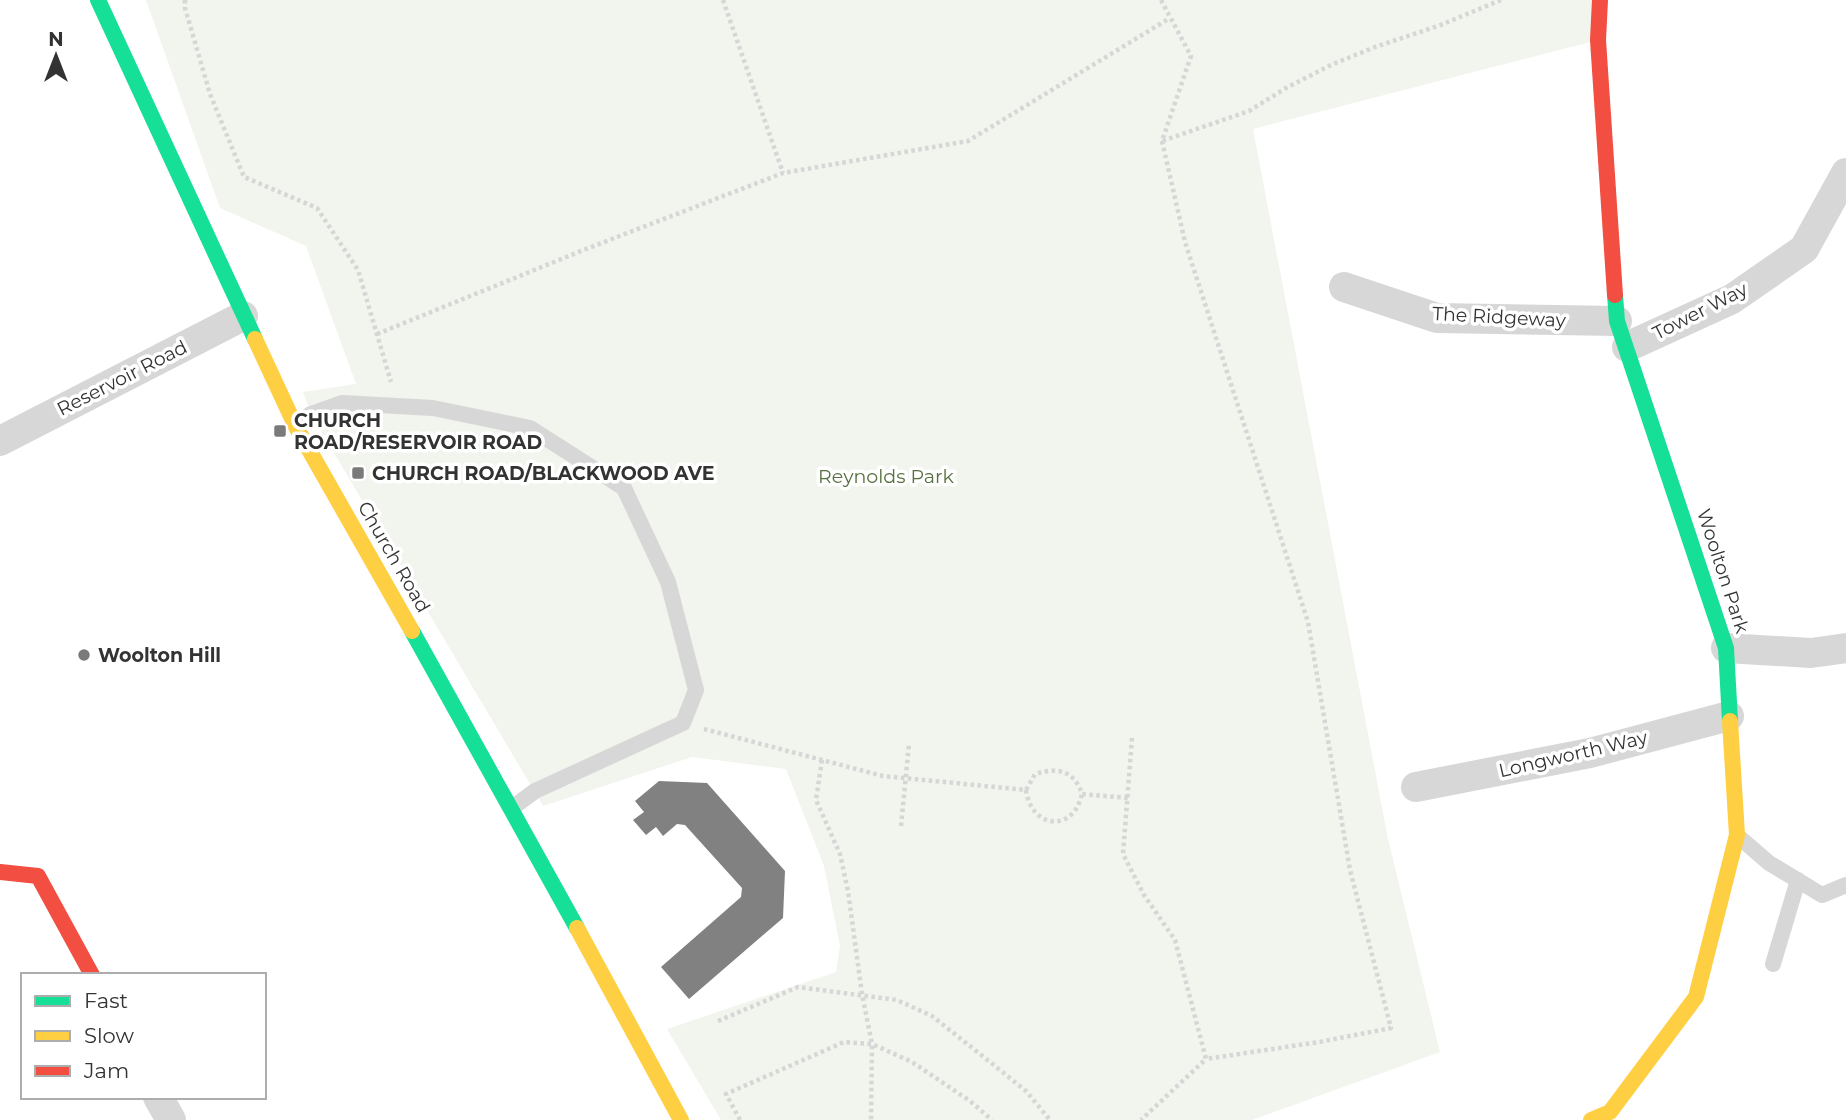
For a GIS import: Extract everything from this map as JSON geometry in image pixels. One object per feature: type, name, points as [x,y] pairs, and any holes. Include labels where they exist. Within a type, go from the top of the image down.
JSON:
[{"type":"street","name":"Church Road","points":[[98,0],[295,425],[512,808],[681,1120]]},
{"type":"street","name":"Woolton Park","points":[[1591,1120],[1610,1112],[1696,998],[1737,835],[1726,648],[1622,334],[1598,40],[1600,0]]},
{"type":"street","name":"Tower Way","points":[[1622,334],[1732,299],[1804,249],[1846,173]]},
{"type":"street","name":"The Ridgeway","points":[[1344,287],[1437,318],[1622,334]]},
{"type":"street","name":"Reservoir Road","points":[[0,441],[243,316]]},
{"type":"street","points":[[1726,648],[1811,653],[1846,648]]},
{"type":"street","name":"Longworth Way","points":[[1416,787],[1590,754],[1729,716]]},
{"type":"street","points":[[0,872],[38,876],[91,973]]},
{"type":"street","points":[[159,1099],[170,1120]]},
{"type":"lane","points":[[295,425],[312,414],[342,403],[433,408],[530,428],[624,488],[668,582],[696,690],[683,723],[535,791],[512,808]]},
{"type":"lane","points":[[1737,835],[1769,863],[1822,895],[1846,885]]},
{"type":"lane","points":[[1773,964],[1798,880]]},
{"type":"path","points":[[185,0],[210,94],[244,177],[317,208],[358,270],[399,406]]},
{"type":"path","points":[[723,0],[783,173]]},
{"type":"path","points":[[1142,1120],[1206,1059],[1391,1028],[1350,870],[1308,622],[1185,242],[1162,141],[1191,57],[1161,0]]},
{"type":"path","points":[[1162,141],[1249,111],[1331,65],[1501,0]]},
{"type":"path","points":[[377,334],[783,173],[968,141],[1170,18]]},
{"type":"path","points":[[683,723],[822,761],[905,779],[1027,790]]},
{"type":"path","points":[[1132,738],[1123,854],[1144,895],[1175,940],[1206,1059]]},
{"type":"path","points":[[901,826],[909,744]]},
{"type":"path","points":[[822,761],[816,800],[840,854],[872,1044],[871,1120]]},
{"type":"path","points":[[1051,769],[1066,773],[1078,783],[1082,794],[1074,813],[1059,822],[1040,817],[1032,808],[1027,790],[1035,775],[1051,769]]},
{"type":"path","points":[[1082,794],[1128,798]]},
{"type":"path","points":[[718,1021],[798,987],[897,1000],[932,1016],[1026,1091],[1050,1120]]},
{"type":"path","points":[[740,1120],[726,1094],[844,1042],[872,1044],[912,1062],[970,1101],[992,1120]]},
{"type":"green space","name":"Reynolds Park","points":[[146,0],[1601,0],[1598,40],[1253,129],[1388,839],[1440,1052],[1252,1120],[721,1120],[667,1029],[836,972],[840,946],[824,866],[786,769],[692,757],[543,806],[311,414],[303,392],[356,384],[306,246],[220,208]]},
{"type":"building","points":[[659,781],[707,783],[785,871],[783,918],[689,999],[661,967],[741,897],[742,888],[685,825],[677,824],[663,836],[656,827],[646,835],[633,820],[644,812],[635,801]]},
{"type":"traffic: fast","points":[[98,0],[255,339]]},
{"type":"traffic: fast","points":[[1615,295],[1617,321],[1726,648],[1730,721]]},
{"type":"traffic: fast","points":[[412,631],[577,928]]},
{"type":"traffic: slow","points":[[255,339],[295,425],[412,631]]},
{"type":"traffic: slow","points":[[1591,1120],[1610,1112],[1696,997],[1737,835],[1730,721]]},
{"type":"traffic: slow","points":[[577,928],[681,1120]]},
{"type":"traffic: jam","points":[[1600,0],[1598,40],[1615,295]]},
{"type":"traffic: jam","points":[[0,872],[38,876],[91,973]]},
{"type":"place","name":"CHURCH ROAD/RESERVOIR ROAD","points":[[280,431]]},
{"type":"place","name":"CHURCH ROAD/BLACKWOOD AVE","points":[[358,473]]},
{"type":"place","name":"Woolton Hill","points":[[84,655]]}]
